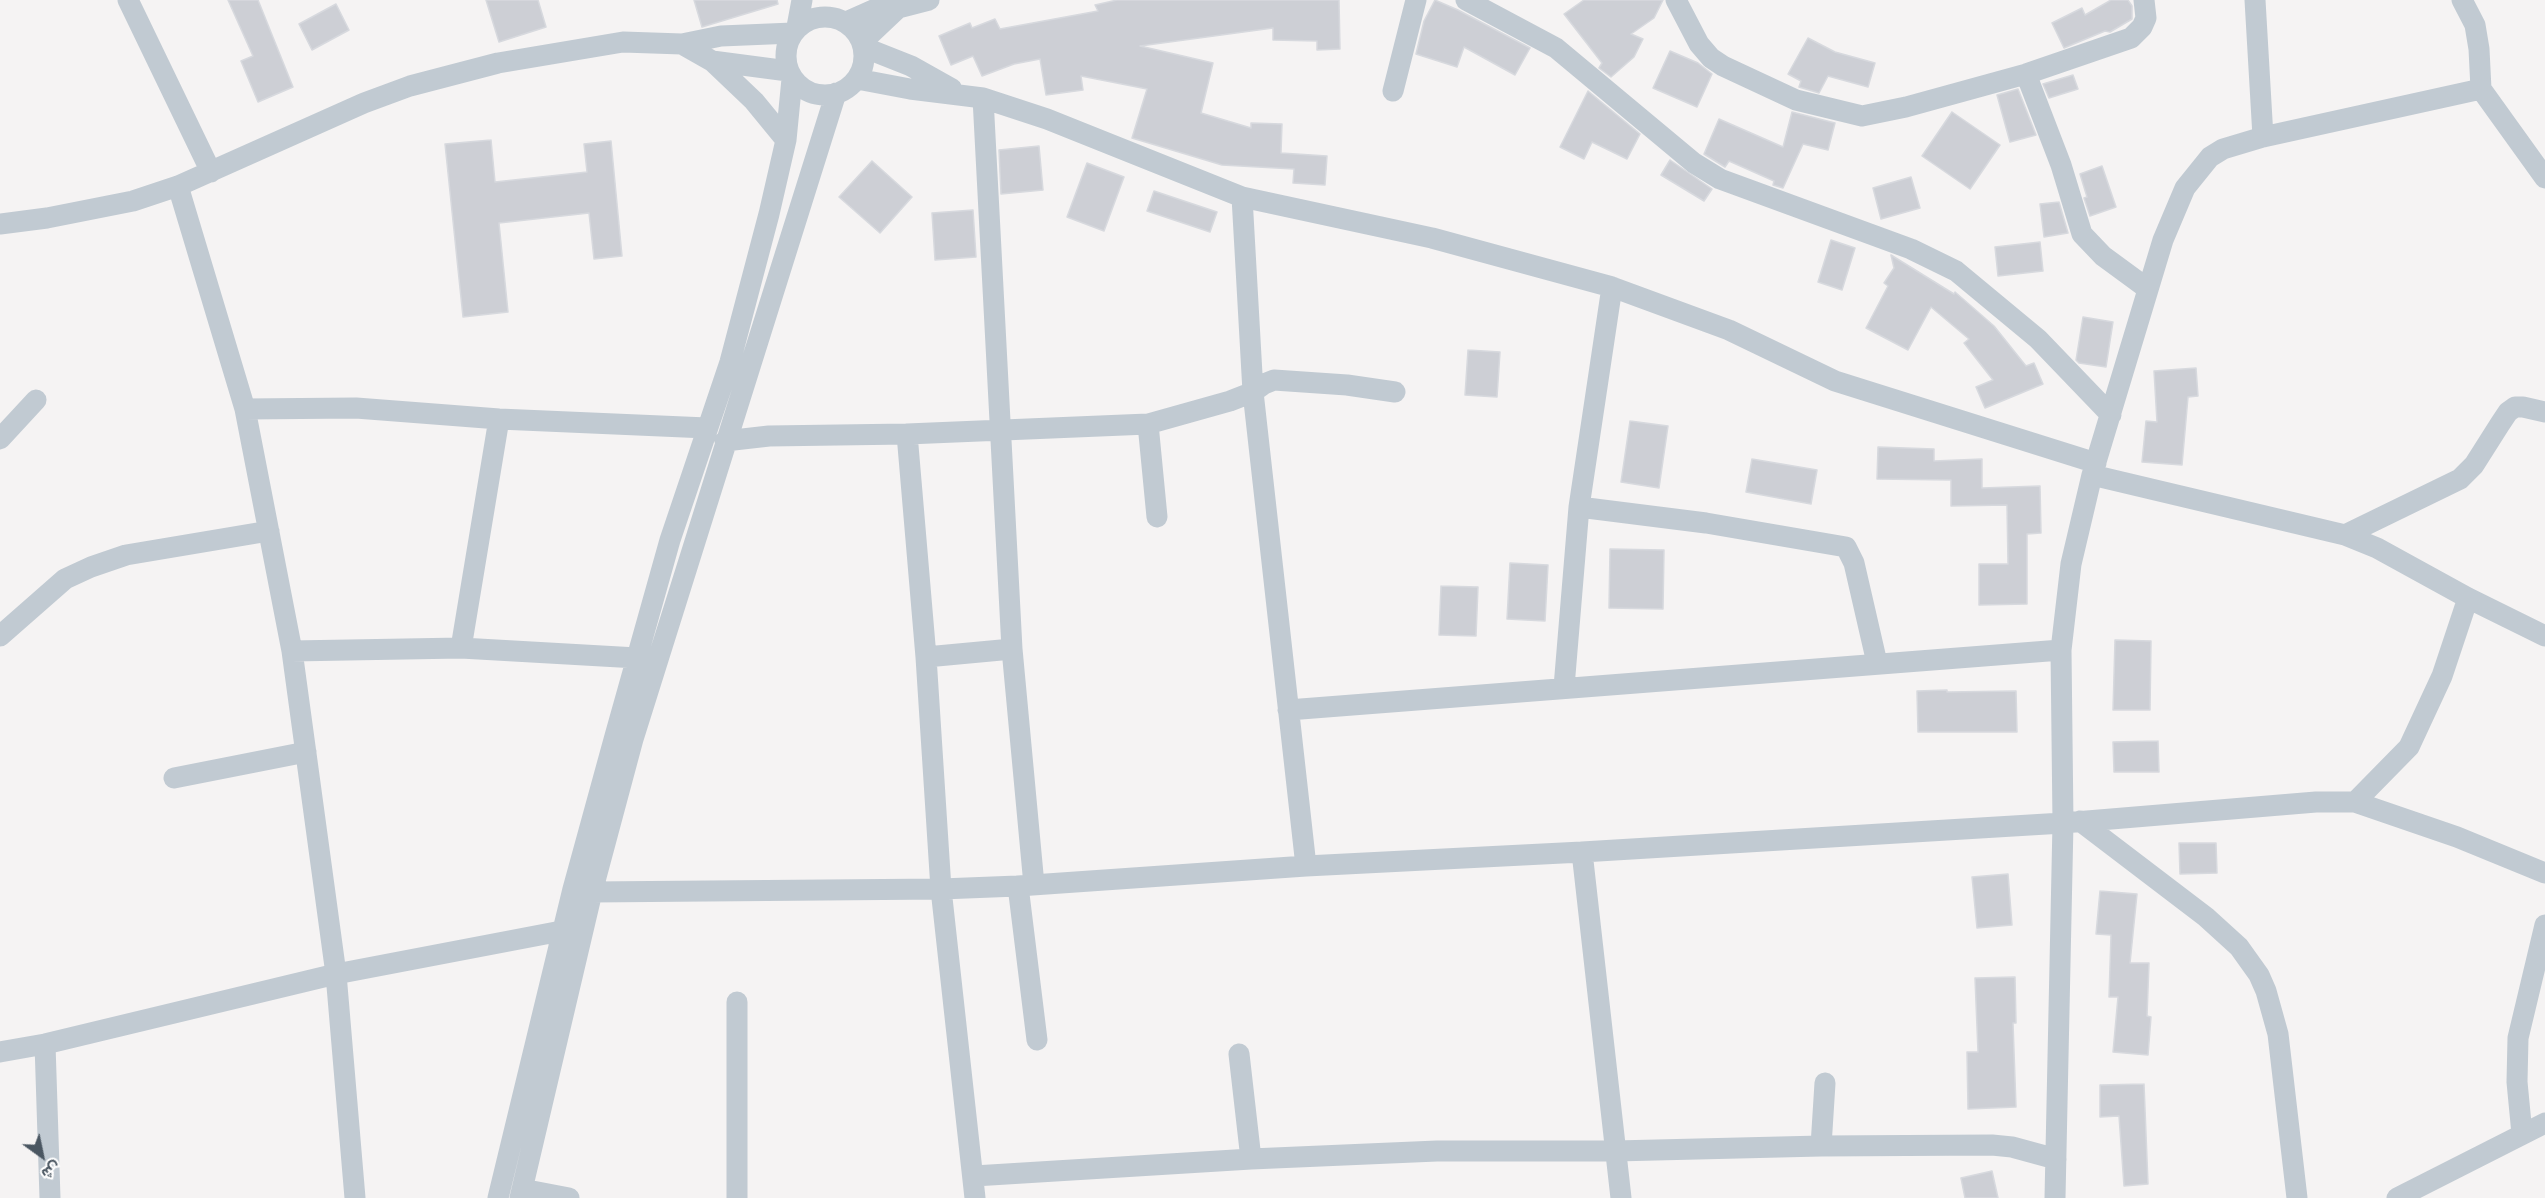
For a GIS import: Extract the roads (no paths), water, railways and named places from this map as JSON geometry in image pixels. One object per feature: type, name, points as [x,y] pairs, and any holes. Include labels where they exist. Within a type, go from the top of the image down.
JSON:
[{"type":"street","points":[[128,0],[211,172]]},
{"type":"street","points":[[624,737],[637,658],[670,540],[730,362],[769,214],[786,140],[790,75],[785,58],[786,45],[795,30],[802,0]]},
{"type":"street","points":[[0,224],[47,218],[133,201],[211,172],[364,103],[410,86],[498,63],[623,42],[682,44],[721,36],[795,30],[808,20],[821,16],[898,8],[929,0]]},
{"type":"street","points":[[1393,91],[1416,0]]},
{"type":"street","points":[[1466,0],[1556,48],[1694,163],[1720,179],[1911,249],[1956,271],[2038,339],[2111,415]]},
{"type":"street","points":[[1677,0],[1699,44],[1711,58],[1731,71],[1786,96],[1838,112],[1862,116],[1887,112],[2026,74],[2131,38],[2142,27],[2146,18],[2145,0]]},
{"type":"street","points":[[2255,0],[2263,136]]},
{"type":"street","points":[[2462,0],[2475,25],[2481,89],[2545,178]]},
{"type":"street","points":[[863,44],[898,8]]},
{"type":"street","points":[[712,61],[790,75],[810,93],[823,96],[836,93],[848,88],[857,79],[863,67],[863,44],[856,30],[837,13]]},
{"type":"street","points":[[682,44],[712,61],[754,101],[786,140]]},
{"type":"street","points":[[863,44],[973,96],[1047,119],[1242,197],[1432,238],[1611,287],[1729,330],[1835,381],[2094,469],[2345,535],[2378,548],[2468,598],[2545,636]]},
{"type":"street","points":[[2026,74],[2061,165],[2082,234],[2103,256],[2148,288]]},
{"type":"street","points":[[857,79],[910,89],[973,96]]},
{"type":"street","points":[[2055,1198],[2072,822],[2061,650],[2071,564],[2094,469],[2163,240],[2177,204],[2199,169],[2210,157],[2223,149],[2263,136],[2481,89]]},
{"type":"street","points":[[569,1198],[521,1194],[582,891],[624,737],[751,367],[836,93]]},
{"type":"street","points":[[973,96],[1000,429],[1037,1040]]},
{"type":"street","points":[[178,186],[245,409],[292,651],[336,974],[355,1198]]},
{"type":"street","points":[[1242,197],[1253,392],[1306,866]]},
{"type":"street","points":[[1564,687],[1579,507],[1611,287]]},
{"type":"street","points":[[730,362],[751,367]]},
{"type":"street","points":[[725,441],[769,436],[907,434],[1148,424],[1253,392],[1264,384],[1286,380],[1395,392]]},
{"type":"street","points":[[0,439],[36,400]]},
{"type":"street","points":[[2345,535],[2460,479],[2474,465],[2508,412],[2515,407],[2523,406],[2545,412]]},
{"type":"street","points":[[245,409],[356,408],[499,419],[707,428]]},
{"type":"street","points":[[461,648],[499,419]]},
{"type":"street","points":[[1148,424],[1157,517]]},
{"type":"street","points":[[907,434],[926,657],[941,889],[975,1198]]},
{"type":"street","points":[[1579,507],[1706,523],[1845,547],[1854,563],[1877,663]]},
{"type":"street","points":[[0,636],[65,579],[91,567],[126,555],[269,531]]},
{"type":"street","points":[[2355,802],[2409,747],[2442,676],[2468,598]]},
{"type":"street","points":[[292,651],[461,648],[637,658]]},
{"type":"street","points":[[926,657],[1012,649]]},
{"type":"street","points":[[1288,710],[2061,650]]},
{"type":"street","points":[[174,778],[306,752]]},
{"type":"street","points":[[582,891],[941,889],[1026,885],[1306,866],[1582,852],[2072,822],[2316,802],[2355,802],[2457,837],[2545,873]]},
{"type":"street","points":[[2072,822],[2223,932],[2250,960],[2259,975],[2278,1034],[2297,1198]]},
{"type":"street","points":[[1582,852],[1620,1198]]},
{"type":"street","points":[[2522,1134],[2517,1082],[2518,1038],[2545,925]]},
{"type":"street","points":[[0,1052],[45,1044],[336,974],[574,928]]},
{"type":"street","points":[[498,1198],[574,928]]},
{"type":"street","points":[[737,1002],[737,1198]]},
{"type":"street","points":[[45,1044],[50,1198]]},
{"type":"street","points":[[1239,1054],[1251,1159]]},
{"type":"street","points":[[1821,1146],[1825,1083]]},
{"type":"street","points":[[2397,1198],[2545,1123]]},
{"type":"street","points":[[974,1176],[1251,1159],[1437,1151],[1615,1151],[1992,1145],[2012,1147],[2056,1159]]}]
